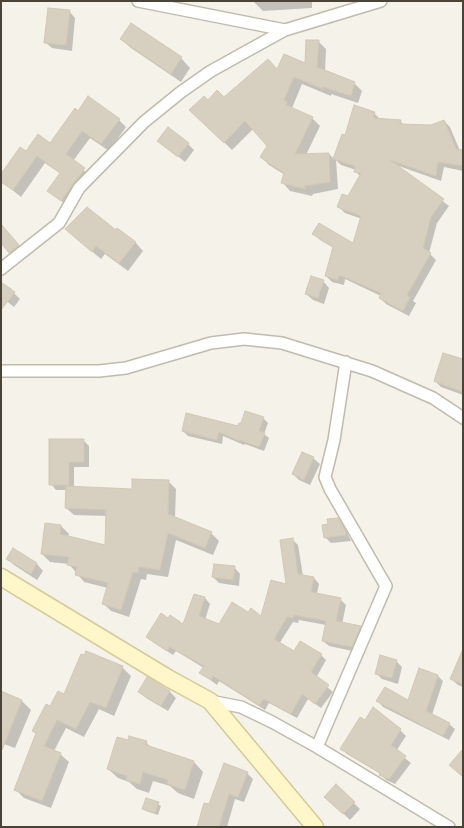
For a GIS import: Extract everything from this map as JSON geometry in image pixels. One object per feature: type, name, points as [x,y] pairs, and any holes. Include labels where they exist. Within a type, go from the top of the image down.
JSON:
[{"type":"street","points":[[138,1],[285,30]]},
{"type":"street","points":[[1,269],[59,224],[79,188],[144,122],[181,92],[211,71],[285,30],[381,1]]},
{"type":"street","points":[[1,371],[99,371],[126,368],[211,342],[244,339],[282,343],[372,371],[433,398],[463,418]]},
{"type":"street","points":[[317,747],[386,586],[325,477],[334,440],[346,362]]},
{"type":"street","points":[[1,577],[168,678],[210,701],[241,707],[317,747],[448,827]]},
{"type":"street","points":[[210,701],[315,827]]},
{"type":"building","points":[[48,8],[70,10],[66,45],[44,43]]},
{"type":"building","points":[[131,23],[182,57],[171,74],[120,39]]},
{"type":"building","points":[[306,40],[319,40],[317,67],[355,82],[351,96],[323,87],[323,89],[294,77],[284,100],[287,102],[286,105],[313,117],[295,154],[329,153],[330,182],[305,186],[305,189],[281,183],[284,173],[260,157],[267,146],[245,121],[224,143],[189,110],[204,96],[208,100],[217,90],[224,97],[268,59],[277,69],[284,54],[305,63]]},
{"type":"building","points":[[88,96],[120,119],[101,144],[82,131],[66,154],[85,168],[61,201],[47,191],[60,173],[37,156],[13,190],[1,182],[1,174],[20,147],[26,151],[38,134],[50,143],[75,108],[78,111]]},
{"type":"building","points":[[354,105],[375,112],[373,118],[401,120],[400,124],[431,125],[444,120],[456,149],[463,150],[463,166],[438,162],[436,176],[390,160],[444,199],[431,217],[423,248],[431,253],[407,295],[410,297],[403,311],[379,298],[381,293],[339,275],[338,280],[325,276],[333,247],[312,234],[319,223],[353,243],[361,216],[337,207],[342,194],[348,196],[361,173],[354,172],[355,166],[333,159],[342,134],[345,135]]},
{"type":"building","points":[[168,127],[189,143],[178,157],[157,141]]},
{"type":"building","points":[[87,207],[116,230],[117,228],[136,242],[119,263],[96,246],[92,252],[65,229]]},
{"type":"building","points":[[1,224],[19,245],[9,253],[1,243]]},
{"type":"building","points":[[311,276],[324,280],[318,298],[305,294]]},
{"type":"building","points":[[1,282],[15,292],[1,310]]},
{"type":"building","points":[[443,353],[463,359],[463,392],[434,381]]},
{"type":"building","points":[[245,411],[264,417],[259,431],[265,433],[259,447],[219,432],[217,440],[182,431],[186,413],[238,426]]},
{"type":"building","points":[[49,439],[84,439],[84,462],[69,462],[69,485],[49,485]]},
{"type":"building","points":[[302,452],[314,457],[304,480],[292,474]]},
{"type":"building","points":[[132,479],[169,480],[168,514],[212,532],[205,548],[168,533],[160,570],[139,567],[138,573],[133,572],[121,610],[102,604],[108,583],[75,575],[77,567],[67,565],[69,557],[41,554],[45,523],[61,525],[60,534],[105,545],[106,510],[65,508],[66,486],[132,489]]},
{"type":"building","points":[[338,518],[346,535],[324,538],[322,525],[328,524],[327,519]]},
{"type":"building","points":[[293,538],[298,574],[314,577],[311,592],[341,598],[336,621],[361,626],[352,647],[322,641],[326,621],[294,615],[293,618],[287,617],[274,639],[294,651],[300,641],[322,654],[311,672],[329,685],[315,704],[302,694],[291,714],[264,699],[259,705],[213,676],[211,680],[199,673],[204,666],[170,647],[167,651],[146,637],[161,613],[168,618],[170,615],[183,624],[194,594],[205,597],[199,616],[219,624],[232,602],[248,612],[251,608],[261,616],[271,580],[286,584],[280,540]]},
{"type":"building","points":[[13,548],[37,563],[31,574],[6,559]]},
{"type":"building","points":[[214,564],[235,566],[233,580],[212,577]]},
{"type":"building","points":[[463,649],[463,684],[450,679]]},
{"type":"building","points":[[86,651],[123,666],[106,708],[90,702],[76,729],[57,720],[44,746],[61,753],[42,801],[14,790],[36,733],[32,731],[46,704],[50,706],[58,691],[64,694],[81,654],[84,655]]},
{"type":"building","points":[[380,655],[397,660],[392,678],[375,674]]},
{"type":"building","points":[[419,668],[438,675],[426,711],[450,723],[443,736],[376,701],[385,687],[408,700]]},
{"type":"building","points":[[147,677],[170,691],[161,706],[138,692]]},
{"type":"building","points":[[1,691],[22,700],[2,750],[1,750]]},
{"type":"building","points":[[373,707],[401,729],[391,745],[406,756],[389,779],[379,775],[380,773],[340,749],[360,717],[365,720]]},
{"type":"building","points":[[129,736],[147,741],[146,745],[194,761],[185,790],[167,784],[168,780],[143,772],[140,784],[126,780],[127,776],[107,769],[117,737],[128,740]]},
{"type":"building","points":[[463,749],[463,777],[449,765]]},
{"type":"building","points":[[224,763],[248,772],[238,797],[229,794],[219,827],[197,827],[204,803],[209,804]]},
{"type":"building","points":[[336,784],[355,802],[343,814],[324,797]]},
{"type":"building","points":[[146,798],[159,802],[155,813],[142,809]]}]
